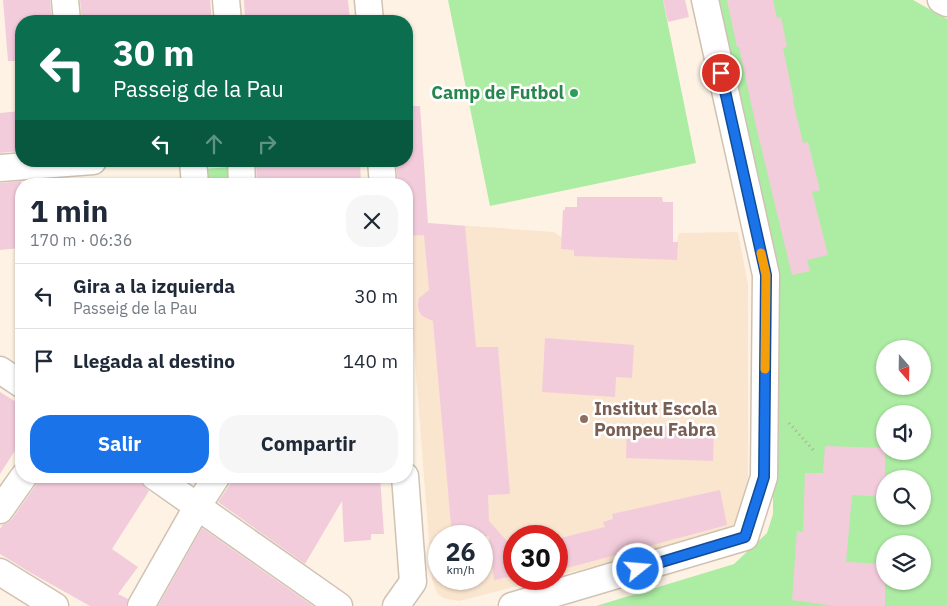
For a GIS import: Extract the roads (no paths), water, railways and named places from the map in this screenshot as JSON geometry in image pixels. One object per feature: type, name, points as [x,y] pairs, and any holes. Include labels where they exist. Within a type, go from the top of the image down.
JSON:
[{"type":"street","points":[[65,0],[66,15]]},
{"type":"street","points":[[226,0],[227,15]]},
{"type":"street","points":[[368,0],[369,15]]},
{"type":"street","points":[[512,606],[745,537],[764,477],[766,275],[705,0]]},
{"type":"street","points":[[941,0],[947,3]]},
{"type":"street","points":[[0,168],[15,167]]},
{"type":"street","points":[[0,370],[15,380]]},
{"type":"street","points":[[0,510],[19,483]]},
{"type":"street","points":[[163,483],[339,606]]},
{"type":"street","points":[[141,606],[196,507],[212,483]]},
{"type":"street","points":[[396,606],[413,582],[406,483]]},
{"type":"street","points":[[0,572],[49,603]]},
{"type":"place","name":"Camp de Futbol","points":[[574,93]]},
{"type":"place","name":"Institut Escola Pompeu Fabra","points":[[584,419]]}]
